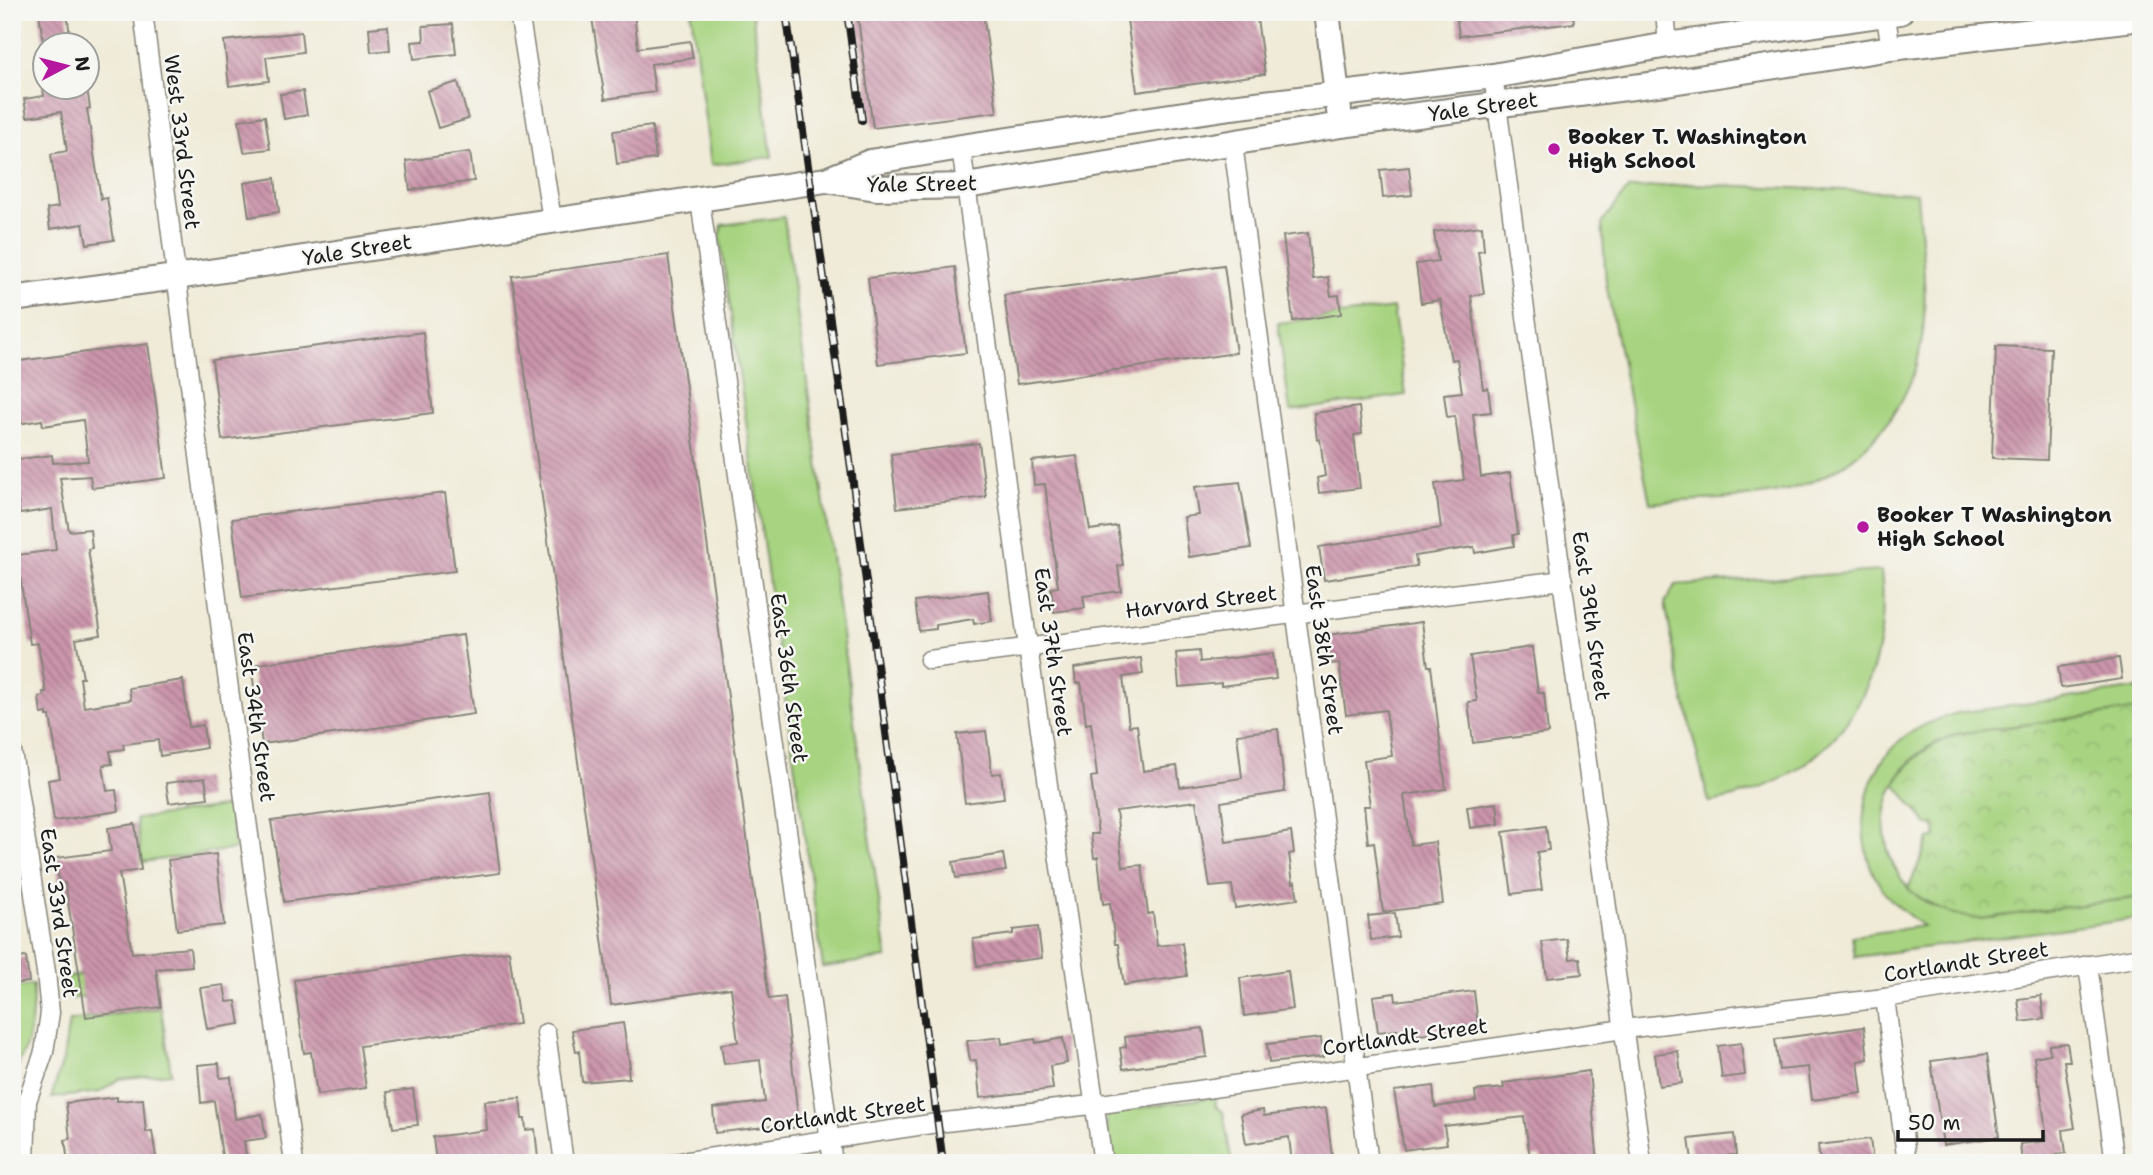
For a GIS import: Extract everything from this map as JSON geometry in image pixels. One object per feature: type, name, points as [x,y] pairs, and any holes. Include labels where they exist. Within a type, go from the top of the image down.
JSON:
[{"type":"main road","points":[[1327,12],[1341,125]]},
{"type":"main road","name":"Yale Street","points":[[12,299],[826,180],[870,162],[1072,130],[1493,76],[1668,45],[1890,13]]},
{"type":"main road","name":"Yale Street","points":[[826,180],[876,188],[966,186],[1341,125],[1672,82],[1891,48],[2141,18]]},
{"type":"main road","points":[[1072,130],[1075,169]]},
{"type":"street","name":"West 33rd Street","points":[[143,12],[176,277]]},
{"type":"street","points":[[519,12],[552,219]]},
{"type":"street","points":[[1665,12],[1668,45]]},
{"type":"street","points":[[1890,13],[1891,48]]},
{"type":"street","name":"East 39th Street","points":[[1493,76],[1642,1163]]},
{"type":"street","name":"East 38th Street","points":[[1233,144],[1369,1163]]},
{"type":"street","name":"East 37th Street","points":[[961,147],[1028,647],[1104,1163]]},
{"type":"street","name":"East 36th Street","points":[[700,200],[833,1163]]},
{"type":"street","name":"East 34th Street","points":[[176,277],[222,638],[295,1163]]},
{"type":"street","name":"Harvard Street","points":[[929,660],[1563,580]]},
{"type":"street","name":"East 33rd Street","points":[[12,751],[45,961],[50,1013],[44,1052],[27,1101],[24,1163]]},
{"type":"street","name":"Cortlandt Street","points":[[675,1163],[937,1123],[1096,1105],[1624,1030],[1885,998],[2141,957]]},
{"type":"street","points":[[2088,965],[2115,1163]]},
{"type":"street","points":[[1885,998],[1907,1163]]},
{"type":"street","points":[[547,1033],[564,1163]]},
{"type":"green space","points":[[691,12],[752,12],[772,157],[711,165]]},
{"type":"green space","points":[[1690,184],[1917,193],[1924,314],[1918,359],[1909,385],[1880,432],[1839,468],[1814,481],[1771,494],[1650,503],[1606,283],[1602,223],[1628,189]]},
{"type":"green space","points":[[784,217],[887,958],[823,967],[720,237],[722,225]]},
{"type":"green space","points":[[1393,308],[1406,395],[1290,411],[1278,323]]},
{"type":"green space","points":[[1881,571],[1883,615],[1877,655],[1864,692],[1845,724],[1819,752],[1788,775],[1751,792],[1709,802],[1682,693],[1665,603],[1675,585]]},
{"type":"green space","points":[[2141,688],[2141,709],[1956,734],[1923,750],[1907,765],[1888,800],[1885,838],[1899,875],[1911,890],[1937,908],[1966,916],[1989,918],[2141,897],[2141,918],[1855,957],[1852,936],[1923,926],[1886,894],[1874,875],[1867,854],[1864,810],[1869,788],[1891,749],[1914,730],[1957,713]]},
{"type":"green space","points":[[2141,709],[2141,897],[1979,919],[1942,910],[1908,889],[1929,839],[1936,837],[1934,824],[1928,825],[1895,784],[1907,766],[1921,753],[1956,734]]},
{"type":"green space","points":[[230,806],[235,849],[142,862],[136,819]]},
{"type":"green space","points":[[155,964],[158,986],[69,999],[66,977]]},
{"type":"green space","points":[[33,985],[27,1043],[12,1073],[12,988]]},
{"type":"green space","points":[[161,1008],[171,1073],[119,1079],[100,1092],[51,1098],[63,1060],[69,1021]]},
{"type":"green space","points":[[1215,1097],[1216,1106],[1223,1112],[1232,1163],[1111,1163],[1106,1118],[1111,1112]]},
{"type":"building","points":[[39,12],[67,12],[69,32],[42,32]]},
{"type":"building","points":[[591,12],[634,12],[638,48],[690,41],[693,58],[651,64],[655,92],[605,99]]},
{"type":"building","points":[[857,12],[983,12],[997,112],[873,128]]},
{"type":"building","points":[[1126,12],[1256,12],[1265,74],[1137,92]]},
{"type":"building","points":[[1456,12],[1573,12],[1574,23],[1459,36]]},
{"type":"building","points":[[453,24],[456,54],[414,59],[412,42],[424,41],[423,26]]},
{"type":"building","points":[[388,26],[390,50],[371,52],[369,28]]},
{"type":"building","points":[[301,32],[303,52],[266,57],[269,81],[229,86],[224,41]]},
{"type":"building","points":[[458,82],[468,119],[438,128],[427,91]]},
{"type":"building","points":[[303,91],[307,115],[284,119],[280,94]]},
{"type":"building","points":[[32,98],[32,102],[89,102],[90,108],[87,109],[101,199],[107,198],[114,240],[87,244],[83,224],[50,229],[47,209],[58,207],[51,154],[67,151],[61,112],[27,117],[24,99]]},
{"type":"building","points":[[265,116],[270,149],[244,152],[239,120]]},
{"type":"building","points":[[652,126],[656,159],[617,164],[613,131]]},
{"type":"building","points":[[470,152],[474,181],[410,190],[406,161]]},
{"type":"building","points":[[1409,167],[1412,195],[1383,198],[1380,170]]},
{"type":"building","points":[[275,178],[279,212],[249,217],[244,183]]},
{"type":"building","points":[[1482,226],[1484,250],[1478,251],[1484,294],[1471,296],[1483,389],[1488,388],[1491,412],[1473,414],[1481,477],[1510,473],[1518,534],[1513,535],[1514,546],[1475,553],[1474,547],[1415,556],[1417,566],[1324,580],[1319,547],[1441,528],[1435,484],[1464,480],[1455,416],[1447,417],[1444,394],[1462,392],[1457,359],[1451,360],[1440,300],[1421,303],[1416,264],[1438,261],[1434,232]]},
{"type":"building","points":[[1308,233],[1313,279],[1328,277],[1331,296],[1339,295],[1341,314],[1293,321],[1283,236]]},
{"type":"building","points":[[668,255],[769,999],[785,997],[799,1127],[782,1129],[781,1125],[715,1133],[713,1108],[765,1102],[760,1060],[724,1064],[721,1044],[738,1042],[731,988],[611,1005],[512,276]]},
{"type":"building","points":[[1224,265],[1236,353],[1017,384],[1004,295]]},
{"type":"building","points":[[955,267],[966,353],[878,364],[868,278]]},
{"type":"building","points":[[423,332],[433,413],[222,440],[212,360]]},
{"type":"building","points":[[148,344],[166,478],[92,488],[90,476],[60,478],[69,531],[90,529],[92,548],[88,549],[101,635],[76,639],[83,678],[80,678],[84,707],[131,700],[129,688],[183,680],[189,727],[203,725],[206,748],[160,756],[158,740],[123,744],[124,749],[110,751],[112,764],[103,765],[107,791],[116,790],[119,811],[54,821],[48,780],[60,778],[50,716],[47,716],[47,713],[41,714],[39,697],[46,692],[38,643],[30,644],[17,555],[56,550],[52,509],[20,514],[16,489],[12,490],[12,460],[52,455],[53,463],[88,461],[83,420],[43,426],[42,420],[12,425],[12,362]]},
{"type":"building","points":[[1996,346],[2051,348],[2047,460],[1992,458]]},
{"type":"building","points":[[1359,407],[1362,434],[1354,435],[1360,488],[1319,493],[1317,478],[1325,476],[1314,413]]},
{"type":"building","points":[[979,443],[986,497],[897,508],[891,454]]},
{"type":"building","points":[[1077,456],[1090,530],[1117,526],[1123,565],[1118,566],[1121,591],[1083,596],[1085,608],[1054,612],[1051,588],[1058,587],[1045,484],[1034,485],[1032,461]]},
{"type":"building","points":[[1240,482],[1251,548],[1189,557],[1184,517],[1199,515],[1195,487]]},
{"type":"building","points":[[445,493],[455,571],[242,598],[232,519]]},
{"type":"building","points":[[988,591],[992,621],[974,624],[973,619],[936,625],[936,629],[919,631],[915,601]]},
{"type":"building","points":[[1422,622],[1428,666],[1431,666],[1446,789],[1404,795],[1411,845],[1435,842],[1443,904],[1383,912],[1374,842],[1368,843],[1364,806],[1370,806],[1364,760],[1392,756],[1386,710],[1346,715],[1339,663],[1331,664],[1327,635]]},
{"type":"building","points":[[463,635],[474,714],[262,744],[251,665]]},
{"type":"building","points":[[1532,647],[1538,693],[1544,693],[1548,733],[1473,743],[1468,702],[1477,701],[1470,656]]},
{"type":"building","points":[[1199,651],[1200,662],[1273,653],[1276,679],[1221,686],[1221,683],[1179,687],[1176,653]]},
{"type":"building","points":[[1141,658],[1143,674],[1123,677],[1129,726],[1137,725],[1143,771],[1177,766],[1180,787],[1242,778],[1237,734],[1278,729],[1285,792],[1221,802],[1226,842],[1291,832],[1294,853],[1289,854],[1298,899],[1235,908],[1232,885],[1210,887],[1196,801],[1116,811],[1123,867],[1142,865],[1148,914],[1153,913],[1157,946],[1182,943],[1187,976],[1124,985],[1110,903],[1103,904],[1098,857],[1094,858],[1091,834],[1098,834],[1091,777],[1097,776],[1091,723],[1086,724],[1081,683],[1076,683],[1074,668]]},
{"type":"building","points":[[2119,658],[2122,679],[2061,688],[2058,667]]},
{"type":"building","points":[[986,731],[992,774],[1001,773],[1004,798],[965,803],[957,734]]},
{"type":"building","points":[[205,778],[208,798],[169,803],[166,783]]},
{"type":"building","points":[[490,792],[500,873],[284,902],[271,821]]},
{"type":"building","points":[[1497,803],[1499,824],[1470,828],[1467,807]]},
{"type":"building","points":[[135,824],[141,870],[119,873],[132,953],[190,948],[192,966],[156,969],[161,1007],[86,1017],[65,883],[59,884],[56,858],[111,851],[108,828]]},
{"type":"building","points":[[1546,826],[1549,850],[1537,852],[1542,890],[1512,894],[1503,832]]},
{"type":"building","points":[[216,854],[224,925],[177,930],[168,860]]},
{"type":"building","points":[[1003,854],[1006,871],[956,878],[953,862]]},
{"type":"building","points":[[1395,913],[1398,937],[1371,940],[1368,916]]},
{"type":"building","points":[[1038,927],[1042,958],[977,966],[973,939],[1013,934],[1013,930]]},
{"type":"building","points":[[1567,939],[1570,959],[1580,958],[1582,974],[1547,978],[1542,942]]},
{"type":"building","points":[[509,951],[519,1024],[360,1046],[366,1088],[317,1095],[311,1052],[304,1053],[294,980]]},
{"type":"building","points":[[26,957],[29,982],[12,984],[12,959]]},
{"type":"building","points":[[1288,971],[1293,1009],[1244,1016],[1240,978]]},
{"type":"building","points":[[224,985],[227,1002],[236,1001],[240,1024],[207,1029],[200,988]]},
{"type":"building","points":[[1474,991],[1478,1025],[1451,1029],[1451,1032],[1406,1036],[1405,1029],[1378,1032],[1373,996],[1395,993],[1396,1001]]},
{"type":"building","points":[[2041,996],[2044,1019],[2021,1022],[2018,999]]},
{"type":"building","points":[[623,1023],[630,1067],[629,1078],[582,1082],[579,1051],[576,1052],[572,1030]]},
{"type":"building","points":[[1864,1027],[1868,1059],[1858,1061],[1862,1093],[1812,1100],[1808,1067],[1779,1070],[1775,1039]]},
{"type":"building","points":[[1203,1028],[1207,1057],[1123,1069],[1120,1048],[1126,1047],[1125,1037]]},
{"type":"building","points":[[1001,1037],[1002,1044],[1035,1039],[1036,1043],[1063,1038],[1067,1063],[1050,1066],[1053,1089],[980,1098],[976,1060],[970,1061],[967,1041]]},
{"type":"building","points":[[1321,1038],[1323,1057],[1269,1063],[1267,1044]]},
{"type":"building","points":[[1741,1043],[1745,1075],[1722,1078],[1718,1046]]},
{"type":"building","points":[[2067,1043],[2070,1061],[2064,1061],[2075,1128],[2063,1130],[2066,1153],[2057,1154],[2058,1163],[2022,1163],[2020,1144],[2047,1141],[2034,1057],[2050,1054],[2049,1045]]},
{"type":"building","points":[[1678,1051],[1682,1083],[1659,1086],[1655,1054]]},
{"type":"building","points":[[1987,1054],[1999,1137],[1943,1145],[1931,1061]]},
{"type":"building","points":[[219,1063],[220,1078],[231,1077],[235,1119],[262,1114],[266,1138],[244,1141],[247,1163],[223,1163],[214,1101],[201,1103],[198,1065]]},
{"type":"building","points":[[1589,1071],[1598,1163],[1541,1163],[1540,1156],[1530,1157],[1524,1117],[1444,1126],[1447,1144],[1404,1150],[1394,1091],[1433,1086],[1435,1107],[1476,1101],[1475,1091],[1504,1088],[1503,1083]]},
{"type":"building","points":[[413,1089],[418,1125],[393,1128],[387,1092]]},
{"type":"building","points":[[117,1097],[117,1101],[143,1099],[146,1132],[152,1131],[156,1157],[121,1163],[68,1163],[65,1140],[70,1139],[66,1103]]},
{"type":"building","points":[[520,1098],[526,1130],[535,1129],[538,1159],[502,1163],[436,1163],[433,1137],[487,1130],[485,1101]]},
{"type":"building","points":[[1326,1108],[1333,1163],[1292,1163],[1289,1137],[1246,1144],[1241,1114],[1263,1110],[1264,1116]]},
{"type":"building","points":[[1734,1134],[1736,1155],[1692,1160],[1689,1139]]},
{"type":"building","points":[[1870,1139],[1873,1163],[1820,1163],[1818,1145]]},
{"type":"railway","points":[[786,12],[849,453],[943,1163]]},
{"type":"railway","points":[[847,12],[862,120]]},
{"type":"place","name":"Booker T. Washington High School","points":[[1554,149]]},
{"type":"place","name":"Booker T Washington High School","points":[[1863,527]]}]
